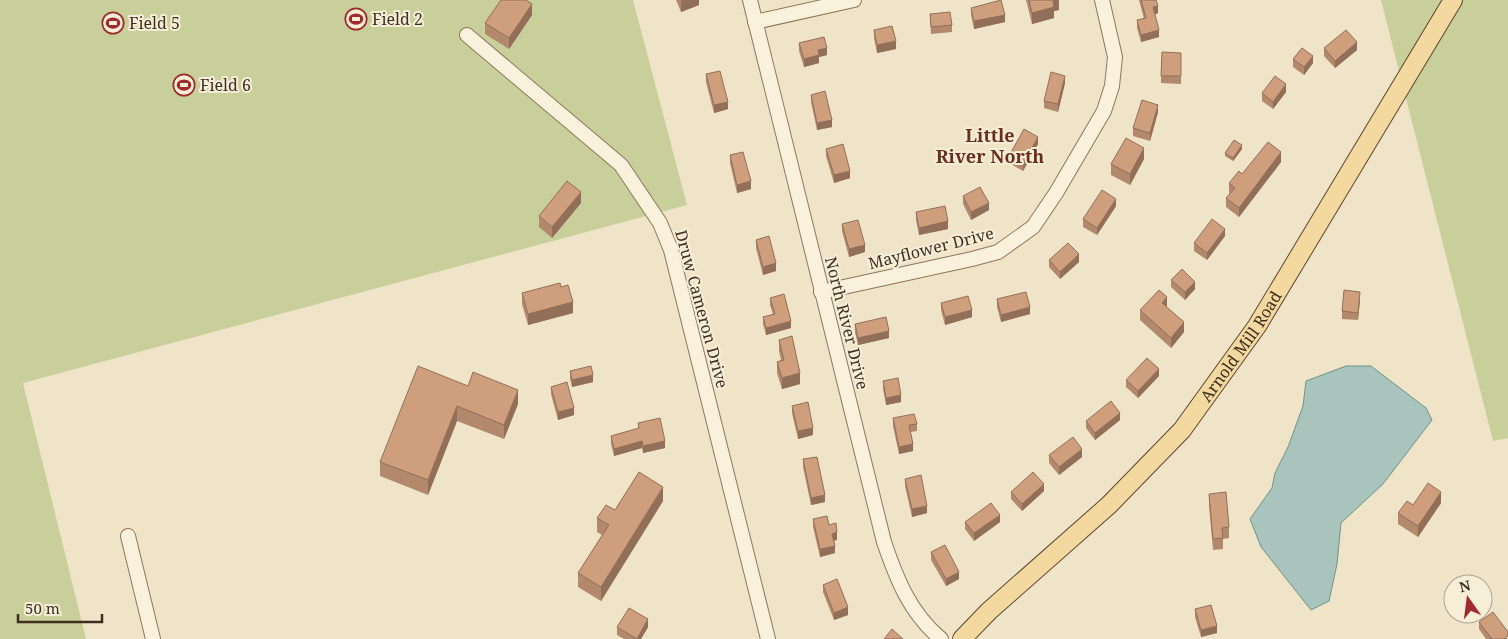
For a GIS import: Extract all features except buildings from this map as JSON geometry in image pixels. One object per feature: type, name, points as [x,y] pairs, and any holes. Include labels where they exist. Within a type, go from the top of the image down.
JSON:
[{"type":"main road","name":"Arnold Mill Road","points":[[962,639],[989,611],[1109,505],[1182,430],[1257,326],[1453,0]]},
{"type":"street","name":"North River Drive","points":[[750,0],[884,542],[905,597],[924,623],[941,639]]},
{"type":"street","points":[[755,22],[854,0]]},
{"type":"street","name":"Mayflower Drive","points":[[821,292],[998,252],[1033,227],[1056,193],[1104,111],[1112,86],[1115,56],[1102,0]]},
{"type":"street","name":"Druw Cameron Drive","points":[[467,35],[621,165],[660,223],[671,250],[768,639]]},
{"type":"street","points":[[128,536],[153,639]]},
{"type":"green space","points":[[0,0],[633,0],[687,205],[23,383],[86,639],[0,639]]},
{"type":"green space","points":[[1381,0],[1508,0],[1508,438],[1493,441]]},
{"type":"water","points":[[1346,366],[1371,366],[1426,408],[1432,420],[1383,484],[1341,523],[1337,564],[1329,601],[1311,610],[1261,547],[1250,519],[1272,488],[1275,473],[1288,447],[1303,406],[1306,381]]},
{"type":"place","name":"Field 2","points":[[356,19]]},
{"type":"place","name":"Field 5","points":[[113,23]]},
{"type":"place","name":"Field 6","points":[[184,85]]},
{"type":"district","name":"Little River North","points":[[990,146]]}]
